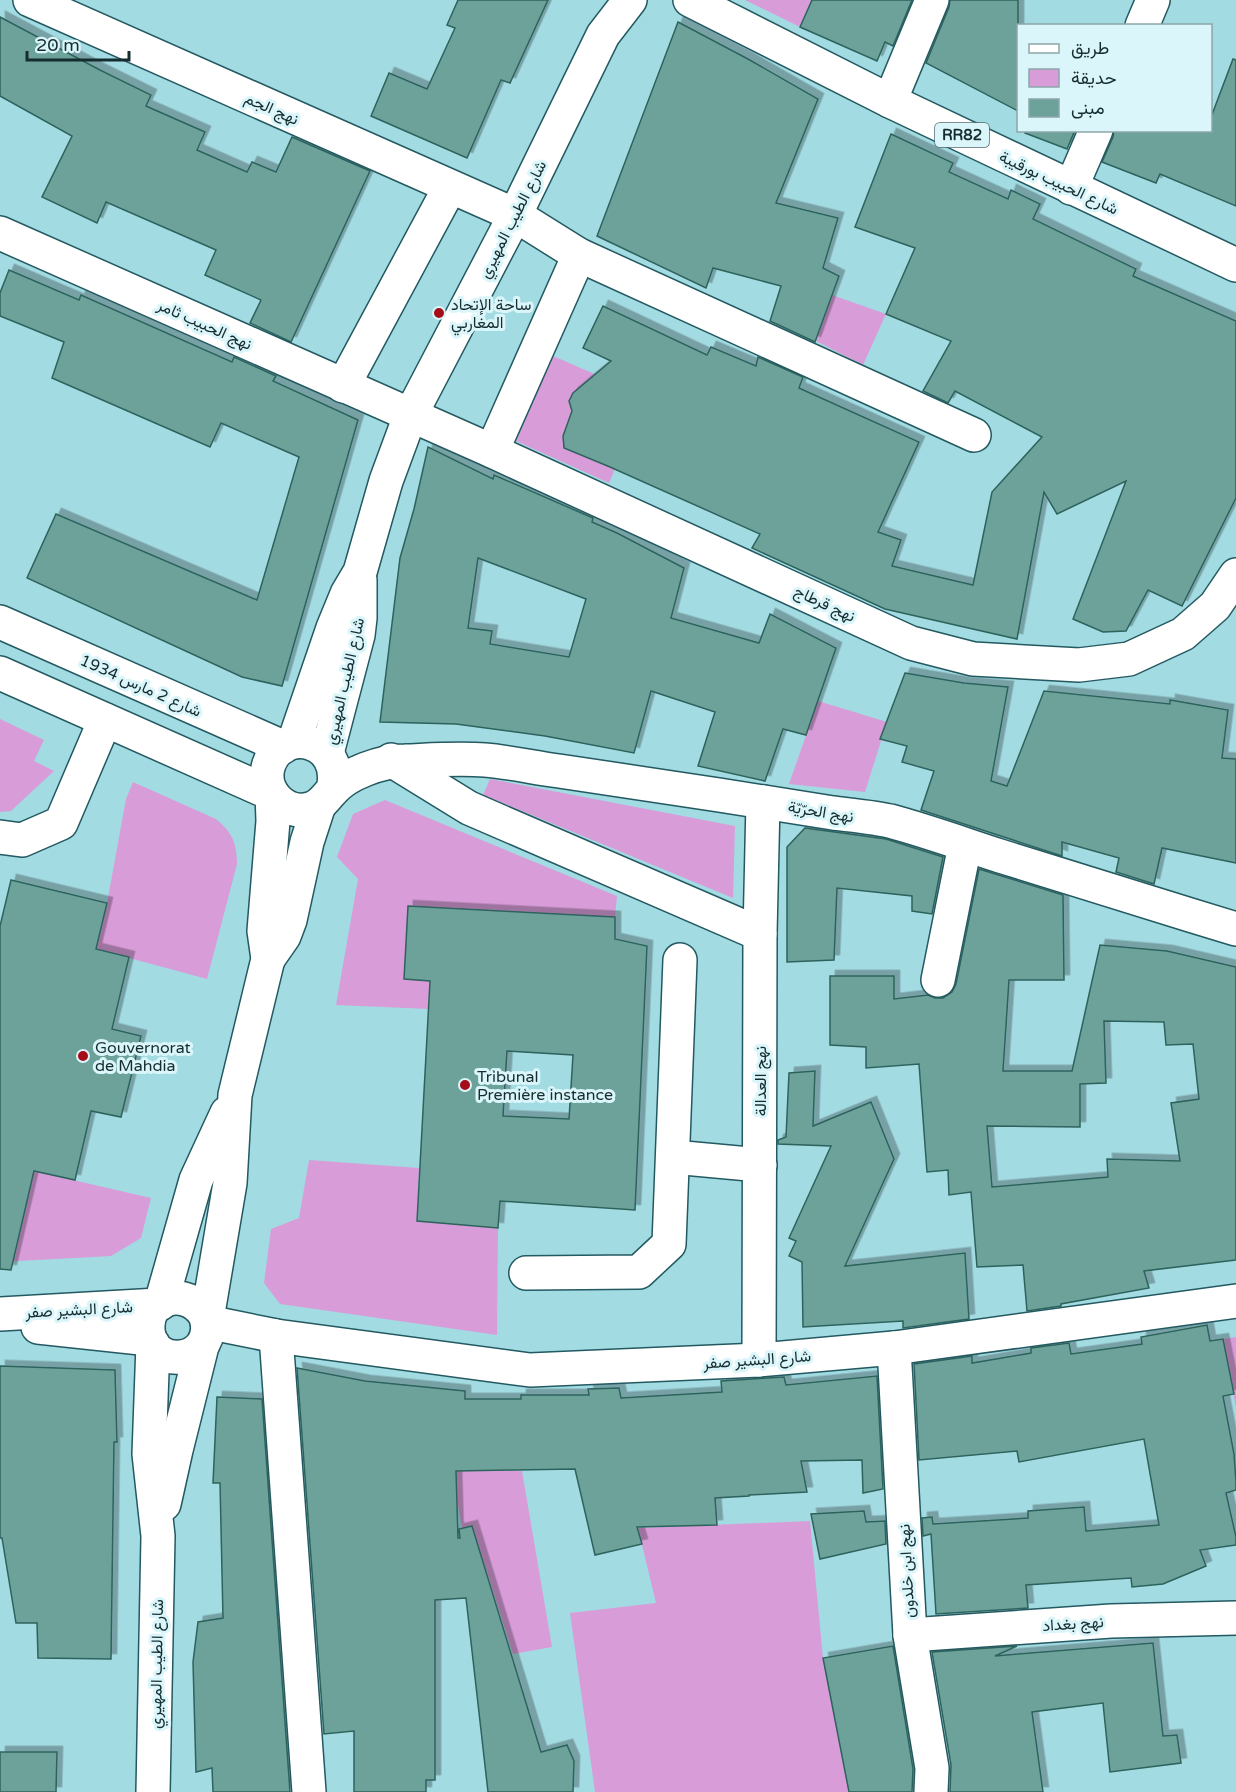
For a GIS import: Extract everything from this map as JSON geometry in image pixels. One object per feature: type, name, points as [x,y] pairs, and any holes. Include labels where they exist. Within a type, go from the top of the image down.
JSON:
[{"type":"street","name":"نهج الجم","points":[[30,0],[515,215],[579,255],[974,435]]},
{"type":"street","points":[[603,35],[612,0]]},
{"type":"street","points":[[603,35],[630,0]]},
{"type":"street","name":"شارع الحبيب بورقيبة","points":[[690,0],[890,101],[1236,265]]},
{"type":"street","points":[[890,101],[932,0]]},
{"type":"street","points":[[1143,24],[1153,0]]},
{"type":"street","name":"شارع الطيب المهيري","points":[[288,745],[333,628],[360,572],[386,481],[410,416],[515,215],[603,35]]},
{"type":"street","points":[[1071,188],[1095,132]]},
{"type":"street","points":[[343,386],[450,187]]},
{"type":"street","name":"نهج الحبيب ثامر","points":[[0,233],[410,416]]},
{"type":"street","points":[[492,451],[579,255]]},
{"type":"street","name":"نهج قرطاج","points":[[410,416],[492,451],[911,643],[973,658],[1079,665],[1129,659],[1183,634],[1215,606],[1236,575]]},
{"type":"street","name":"شارع الطيب المهيري","points":[[328,755],[358,635],[361,598],[360,572]]},
{"type":"street","points":[[13,628],[4,675],[272,794]]},
{"type":"street","name":"شارع 2 مارس 1934","points":[[13,628],[174,699],[288,745]]},
{"type":"street","points":[[156,742],[174,699]]},
{"type":"street","points":[[0,837],[22,840],[61,823],[105,720]]},
{"type":"street","points":[[326,797],[335,778],[334,767],[328,755],[312,744],[288,745],[274,754],[267,774],[272,794],[288,808],[298,810],[309,809],[326,797],[361,771],[393,761]]},
{"type":"street","points":[[328,755],[350,755],[393,761],[469,808],[760,934]]},
{"type":"street","name":"نهج الحرّيّة","points":[[393,761],[485,760],[887,821],[1236,929]]},
{"type":"street","name":"شارع الطيب المهيري","points":[[268,959],[264,924],[273,821],[272,794]]},
{"type":"street","name":"شارع الطيب المهيري","points":[[158,1536],[176,1450],[205,1333],[230,1183],[235,1095],[268,959],[284,936],[290,920],[307,842],[326,797]]},
{"type":"street","name":"نهج العدالة","points":[[759,1360],[760,934],[763,802]]},
{"type":"street","points":[[938,980],[965,845]]},
{"type":"street","points":[[526,1273],[639,1272],[669,1244],[680,960]]},
{"type":"street","name":"شارع الطيب المهيري","points":[[159,1304],[196,1180],[235,1095]]},
{"type":"street","points":[[673,1157],[760,1165]]},
{"type":"street","points":[[176,1297],[192,1301],[199,1306],[205,1333],[195,1352],[177,1358],[159,1352],[151,1342],[148,1321],[159,1304],[176,1297]]},
{"type":"street","name":"شارع البشير صفر","points":[[205,1333],[276,1336],[530,1370],[759,1360],[894,1348],[1236,1301]]},
{"type":"street","name":"شارع البشير صفر","points":[[0,1314],[159,1304]]},
{"type":"street","name":"شارع البشير صفر","points":[[0,1323],[151,1342]]},
{"type":"street","points":[[276,1336],[309,1792]]},
{"type":"street","name":"شارع الطيب المهيري","points":[[151,1342],[149,1454],[158,1536],[153,1792]]},
{"type":"street","name":"نهج ابن خلدون","points":[[894,1348],[910,1635],[932,1768],[931,1792]]},
{"type":"street","name":"نهج بغداد","points":[[910,1635],[1112,1621],[1236,1618]]},
{"type":"green space","points":[[745,0],[812,0],[800,27]]},
{"type":"green space","points":[[832,295],[886,314],[863,365],[816,341]]},
{"type":"green space","points":[[553,356],[645,396],[609,483],[516,441]]},
{"type":"green space","points":[[818,701],[887,722],[865,792],[789,784]]},
{"type":"green space","points":[[0,719],[44,740],[34,761],[54,771],[11,811],[0,812]]},
{"type":"green space","points":[[490,779],[735,826],[733,898],[483,795]]},
{"type":"green space","points":[[133,782],[216,819],[230,833],[235,844],[237,864],[207,979],[96,949],[126,799]]},
{"type":"green space","points":[[385,800],[617,896],[615,917],[409,906],[404,979],[430,981],[429,1009],[336,1005],[358,879],[337,857],[353,814]]},
{"type":"green space","points":[[309,1160],[419,1168],[417,1221],[498,1228],[497,1335],[280,1304],[264,1283],[271,1229],[299,1218]]},
{"type":"green space","points":[[34,1171],[151,1198],[141,1238],[111,1256],[0,1262],[21,1227]]},
{"type":"green space","points":[[1236,1337],[1236,1408],[1223,1339]]},
{"type":"green space","points":[[456,1463],[505,1463],[505,1471],[522,1471],[552,1647],[513,1654],[475,1535],[464,1537],[457,1500]]},
{"type":"green space","points":[[810,1521],[823,1658],[849,1792],[595,1792],[570,1613],[656,1603],[638,1528]]},
{"type":"building","points":[[458,0],[548,0],[510,83],[501,80],[467,158],[371,116],[389,73],[427,89],[455,28],[447,25]]},
{"type":"building","points":[[812,0],[912,0],[893,46],[885,42],[877,61],[800,27]]},
{"type":"building","points":[[950,0],[1018,0],[1017,110],[926,63]]},
{"type":"building","points":[[0,17],[151,95],[146,106],[205,132],[197,150],[247,172],[252,162],[276,172],[292,137],[370,171],[291,342],[250,323],[261,300],[205,275],[216,250],[106,202],[97,223],[42,197],[72,136],[0,96]]},
{"type":"building","points":[[678,22],[818,99],[776,203],[838,218],[823,268],[839,276],[815,342],[770,321],[781,286],[713,268],[706,288],[597,236]]},
{"type":"building","points":[[1233,59],[1236,60],[1236,206],[1160,174],[1156,183],[1102,162],[1114,132],[1212,132],[1212,115]]},
{"type":"building","points":[[1025,132],[1074,132],[1067,149]]},
{"type":"building","points":[[891,134],[953,163],[949,172],[1008,199],[1011,190],[1040,204],[1033,219],[1136,269],[1133,276],[1236,321],[1236,498],[1182,606],[1148,590],[1126,631],[1103,632],[1073,619],[1126,481],[1057,514],[1044,492],[1017,639],[885,609],[752,548],[760,534],[564,448],[563,436],[572,411],[569,401],[573,393],[611,361],[583,348],[603,306],[707,355],[711,347],[756,366],[758,357],[803,377],[799,388],[919,442],[878,532],[901,540],[892,566],[973,585],[992,492],[1042,437],[955,391],[948,403],[923,391],[951,341],[886,314],[915,248],[855,227]]},
{"type":"building","points":[[9,270],[79,300],[81,295],[232,362],[234,357],[276,376],[273,381],[358,420],[282,686],[242,677],[27,578],[56,514],[257,600],[299,457],[221,423],[210,447],[52,378],[64,342],[0,316],[0,293]]},
{"type":"building","points":[[428,447],[493,479],[494,475],[593,518],[592,522],[684,568],[671,618],[759,643],[770,614],[836,648],[806,735],[783,729],[765,781],[698,766],[715,712],[651,691],[634,753],[545,736],[456,724],[380,722],[400,558]],"holes":[[[478,558],[586,599],[569,657],[490,644],[492,631],[468,628]]]},
{"type":"building","points":[[905,673],[964,683],[1008,687],[991,781],[1007,786],[1044,691],[1170,704],[1170,700],[1228,710],[1222,758],[1236,759],[1236,863],[1162,848],[1154,884],[1116,872],[1119,858],[1062,842],[1062,856],[921,810],[934,771],[902,762],[907,746],[880,739]]},
{"type":"building","points":[[805,828],[886,839],[943,857],[932,914],[912,911],[912,896],[837,888],[834,960],[787,962],[787,847]]},
{"type":"building","points":[[979,869],[1063,895],[1064,980],[1009,980],[1003,1071],[1072,1071],[1100,945],[1167,951],[1236,967],[1236,1260],[1144,1271],[1149,1288],[1027,1311],[1023,1265],[977,1267],[971,1192],[949,1195],[948,1170],[927,1172],[919,1064],[866,1068],[866,1047],[830,1045],[830,976],[894,976],[894,999],[928,995],[943,998],[952,992],[956,984]],"holes":[[[1104,1021],[1164,1022],[1166,1045],[1193,1044],[1199,1099],[1171,1103],[1180,1161],[1107,1159],[1108,1177],[992,1187],[987,1126],[1080,1127],[1080,1084],[1106,1083]]]},
{"type":"building","name":"Gouvernorat de Mahdia","points":[[11,880],[107,903],[96,949],[129,957],[112,1029],[141,1036],[121,1117],[91,1111],[75,1180],[34,1171],[11,1270],[0,1269],[0,926]]},
{"type":"building","name":"Tribunal Première instance","points":[[408,906],[615,917],[615,939],[647,946],[635,1210],[500,1201],[498,1228],[417,1221],[430,981],[404,979]],"holes":[[[507,1051],[573,1055],[569,1119],[503,1116]]]},
{"type":"building","points":[[815,1071],[813,1126],[871,1102],[894,1159],[845,1266],[965,1253],[969,1319],[903,1328],[903,1321],[803,1327],[802,1262],[789,1256],[796,1241],[789,1238],[831,1146],[778,1144],[778,1140],[786,1137],[789,1073]]},
{"type":"building","points":[[1207,1325],[1210,1341],[1223,1339],[1234,1394],[1223,1396],[1234,1454],[1236,1490],[1226,1493],[1236,1545],[1200,1550],[1206,1566],[1163,1584],[1132,1587],[1131,1578],[1026,1585],[1028,1608],[936,1614],[931,1534],[923,1536],[922,1518],[932,1517],[933,1524],[1028,1518],[1028,1511],[1084,1507],[1086,1531],[1159,1525],[1144,1439],[1019,1462],[1017,1451],[919,1460],[914,1364],[972,1356],[972,1363],[1031,1353],[1031,1348],[1069,1343],[1071,1354],[1142,1344],[1141,1337]]},
{"type":"building","points":[[0,1366],[115,1370],[117,1442],[114,1442],[111,1659],[38,1658],[37,1623],[16,1623],[2,1538],[0,1538]]},
{"type":"building","points":[[297,1368],[365,1381],[465,1391],[465,1399],[521,1399],[521,1395],[589,1395],[588,1389],[619,1388],[621,1398],[722,1392],[721,1381],[784,1377],[786,1385],[877,1376],[883,1489],[863,1493],[862,1460],[801,1461],[807,1492],[715,1498],[717,1525],[637,1527],[642,1544],[595,1555],[575,1469],[456,1471],[458,1538],[460,1538],[459,1529],[472,1526],[541,1752],[567,1745],[574,1761],[573,1792],[488,1792],[466,1598],[435,1600],[435,1780],[426,1780],[426,1792],[354,1792],[354,1731],[324,1734]]},
{"type":"building","points":[[217,1397],[262,1399],[290,1792],[213,1792],[212,1768],[196,1772],[193,1662],[198,1622],[223,1618],[220,1483],[213,1483]]},
{"type":"building","points":[[864,1511],[866,1522],[885,1521],[886,1544],[820,1559],[811,1514]]},
{"type":"building","points":[[1153,1643],[1163,1736],[1177,1735],[1181,1763],[1110,1772],[1103,1703],[1032,1712],[1043,1792],[950,1792],[951,1765],[932,1652],[1017,1646],[995,1656]]},
{"type":"building","points":[[893,1646],[913,1769],[912,1792],[849,1792],[823,1658]]},
{"type":"building","points":[[0,1752],[57,1752],[56,1792],[0,1792]]},
{"type":"place","name":"ساحة الإتحاد المغاربي","points":[[439,313]]},
{"type":"place","name":"Gouvernorat de Mahdia","points":[[83,1056]]},
{"type":"place","name":"Tribunal Première instance","points":[[465,1085]]}]
